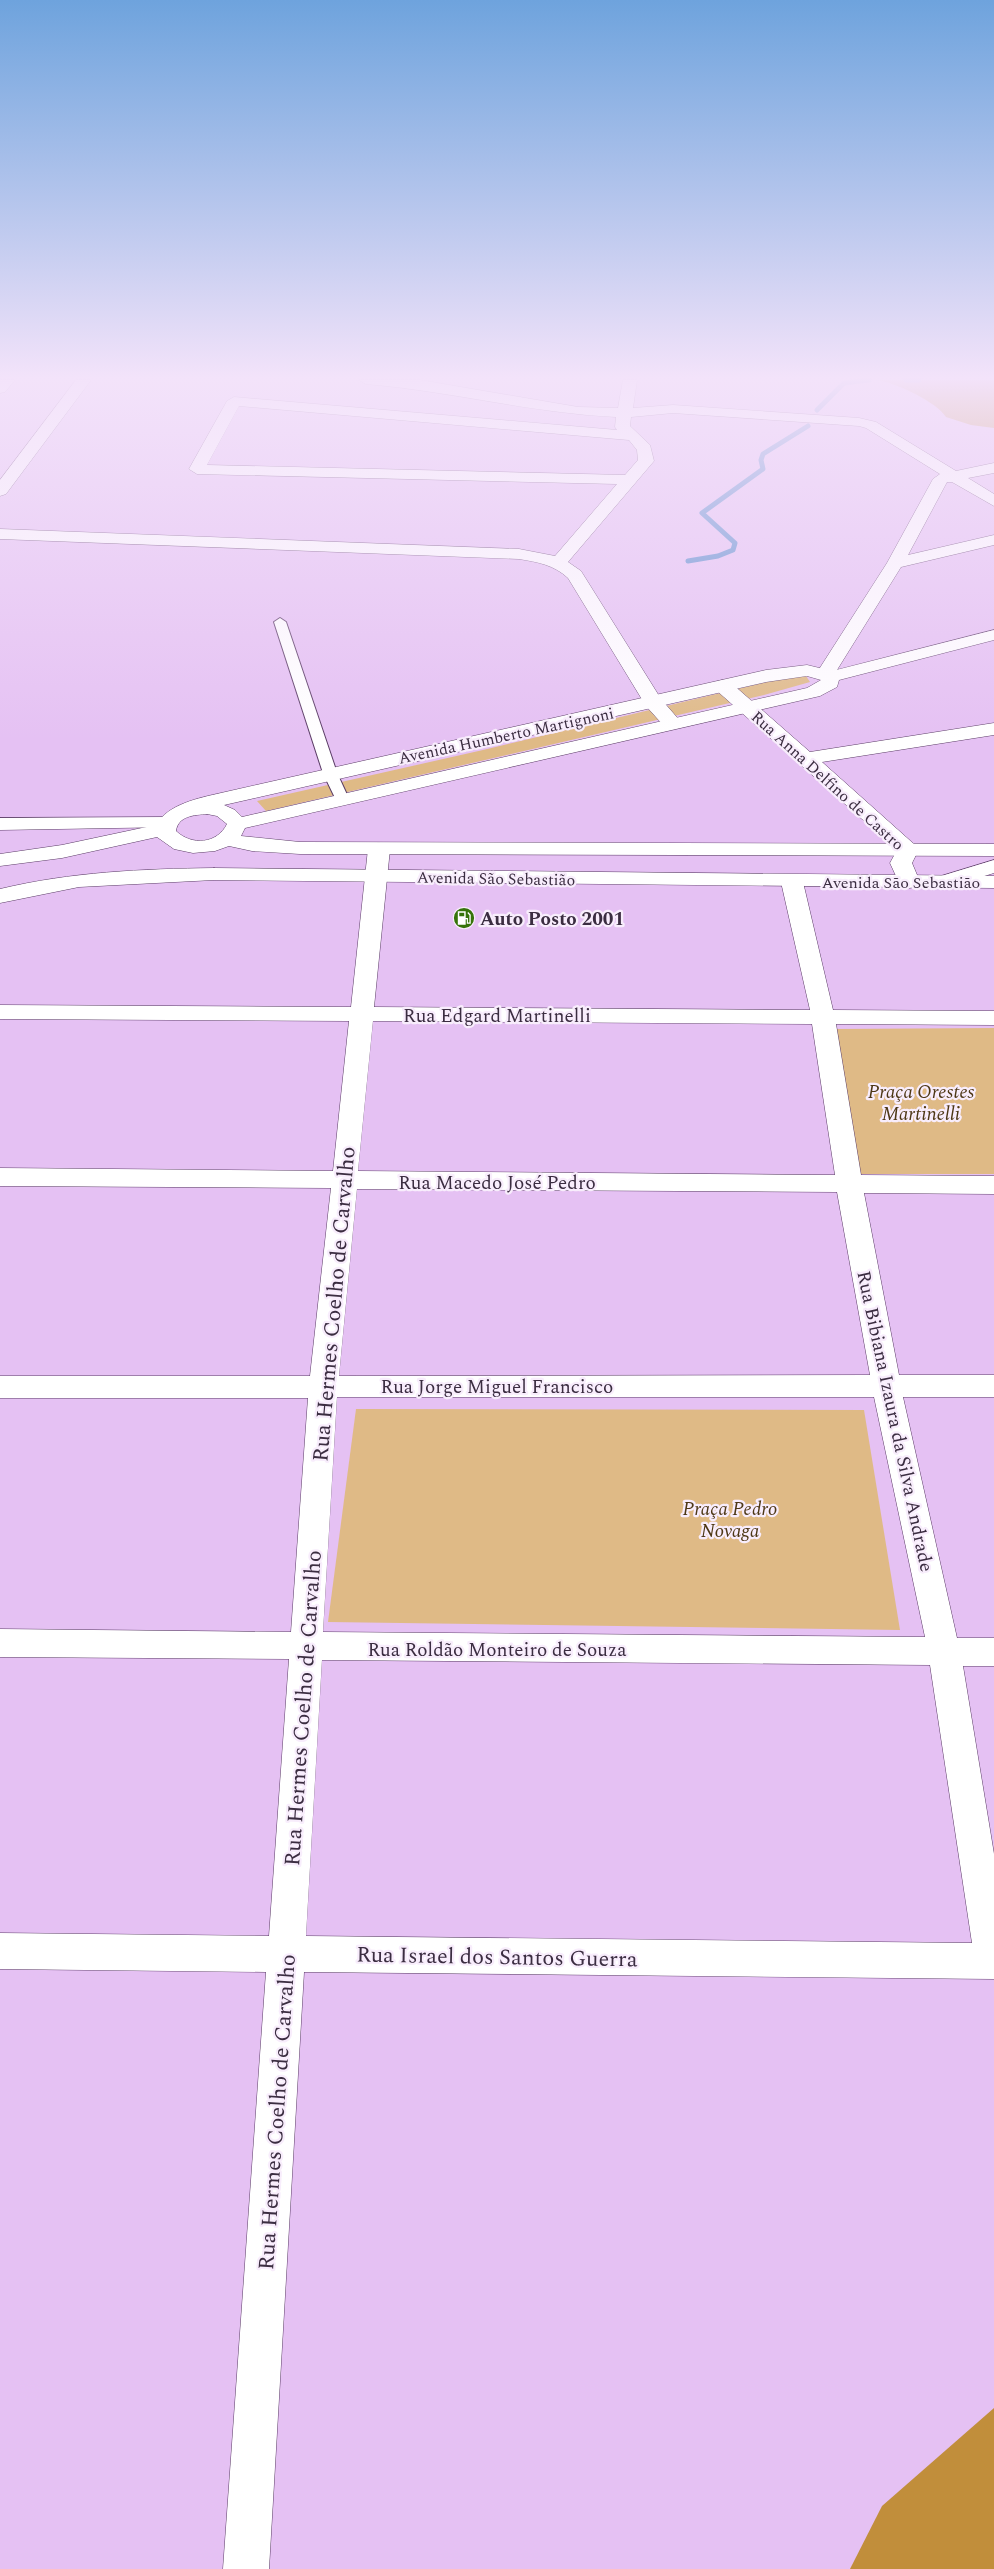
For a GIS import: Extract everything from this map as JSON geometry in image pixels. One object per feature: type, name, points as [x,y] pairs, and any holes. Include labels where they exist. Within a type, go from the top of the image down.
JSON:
[{"type":"street","points":[[558,563],[611,500]]},
{"type":"street","points":[[828,676],[895,563],[930,500]]},
{"type":"street","points":[[0,534],[519,554],[548,558],[565,566],[575,575],[653,702],[671,722]]},
{"type":"street","points":[[895,563],[994,540]]},
{"type":"street","name":"Avenida Humberto Martignoni","points":[[172,821],[221,799],[330,772],[474,743],[791,672],[804,670],[828,676],[994,635]]},
{"type":"street","name":"Avenida Humberto Martignoni","points":[[100,879],[188,846],[207,846],[231,832],[342,799],[671,722],[813,692],[830,683],[828,676]]},
{"type":"street","name":"Rua Anna Delfino de Castro","points":[[723,686],[908,849],[901,863],[909,882]]},
{"type":"street","points":[[806,759],[994,729]]},
{"type":"street","points":[[0,860],[38,856],[127,839],[172,821],[216,809],[228,813],[231,832]]},
{"type":"street","points":[[0,824],[172,821]]},
{"type":"street","points":[[172,821],[171,840],[188,846]]},
{"type":"street","name":"Avenida São Sebastião","points":[[231,832],[252,846],[487,878],[792,882],[994,882]]},
{"type":"street","points":[[100,879],[122,858],[128,848],[127,839]]},
{"type":"street","points":[[486,849],[487,878]]},
{"type":"street","name":"Avenida São Sebastião","points":[[0,896],[60,882],[214,874],[378,862],[486,849],[994,850]]},
{"type":"street","name":"Rua Hermes Coelho de Carvalho","points":[[246,2569],[323,1387],[378,862]]},
{"type":"street","points":[[946,882],[994,866]]},
{"type":"street","name":"Rua Bibiana Izaura da Silva Andrade","points":[[792,882],[824,1017],[848,1184],[886,1384],[944,1652],[994,1961]]},
{"type":"street","name":"Rua Edgard Martinelli","points":[[0,1012],[994,1018]]},
{"type":"street","name":"Rua Macedo José Pedro","points":[[0,1177],[344,1181],[994,1184]]},
{"type":"street","name":"Rua Jorge Miguel Francisco","points":[[0,1387],[886,1384],[994,1386]]},
{"type":"street","name":"Rua Roldão Monteiro de Souza","points":[[0,1644],[994,1652]]},
{"type":"street","name":"Rua Israel dos Santos Guerra","points":[[0,1950],[994,1961]]},
{"type":"lane","points":[[280,622],[330,772],[342,799]]},
{"type":"green space","points":[[795,675],[806,676],[810,682],[764,695],[266,811],[257,801],[483,750]]},
{"type":"green space","name":"Praça Orestes Martinelli","points":[[994,1028],[994,1174],[860,1174],[835,1029]]},
{"type":"green space","name":"Praça Pedro Novaga","points":[[356,1409],[864,1410],[900,1630],[328,1622]]},
{"type":"shaded area","points":[[994,2408],[994,2569],[850,2569],[882,2506]]},
{"type":"waterway","points":[[688,561],[718,556],[733,550],[735,543],[702,513],[720,500]]},
{"type":"place","name":"Auto Posto 2001","points":[[464,918]]}]
